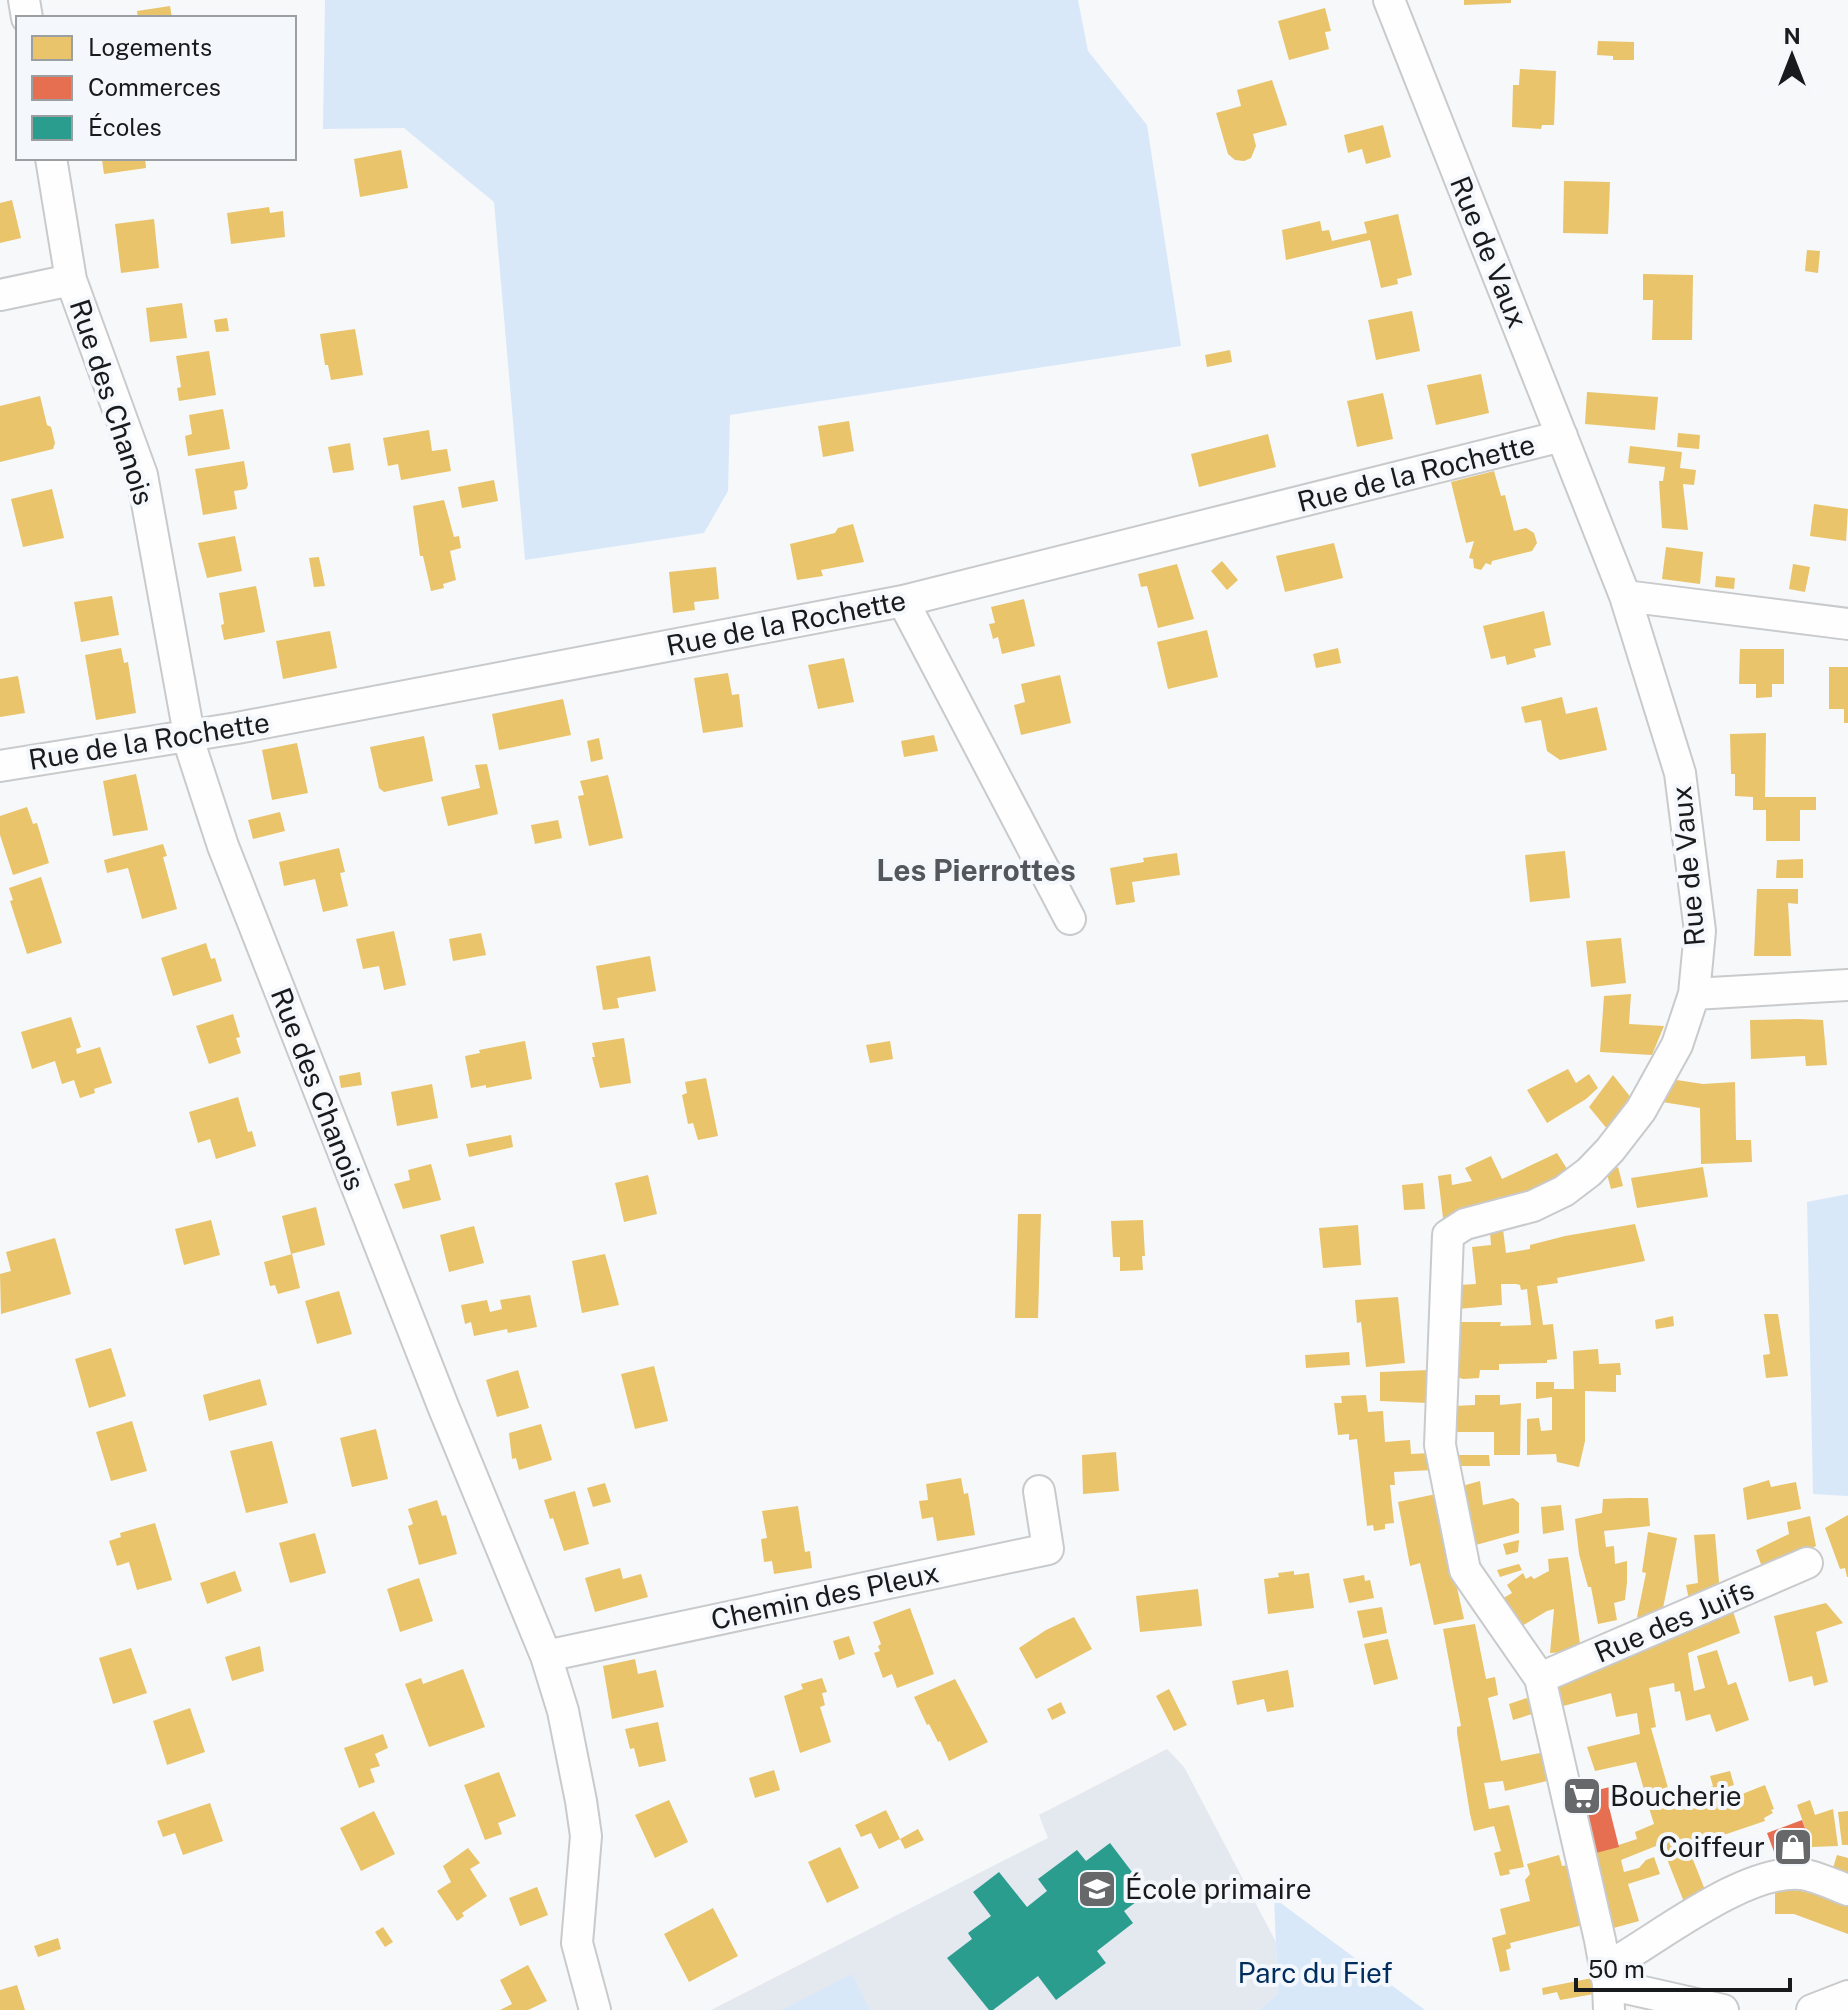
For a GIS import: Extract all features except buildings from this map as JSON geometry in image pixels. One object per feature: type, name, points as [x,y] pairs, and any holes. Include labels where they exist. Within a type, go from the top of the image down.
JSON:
[{"type":"street","name":"Rue de Vaux","points":[[1389,0],[1625,596],[1680,773],[1700,931],[1694,994],[1677,1045],[1641,1110],[1610,1150],[1589,1172],[1564,1191],[1533,1206],[1465,1224],[1448,1235],[1440,1445],[1465,1570],[1540,1678],[1607,1986]]},
{"type":"street","name":"Rue des Chanois","points":[[51,160],[71,280],[142,475],[190,736],[223,846],[443,1406],[546,1656],[563,1711],[586,1836],[577,1943],[595,2010]]},
{"type":"street","points":[[0,295],[71,280]]},
{"type":"street","name":"Rue de la Rochette","points":[[0,766],[190,736],[903,601],[1562,436]]},
{"type":"street","points":[[1625,596],[1848,624]]},
{"type":"street","points":[[903,601],[1070,919]]},
{"type":"street","points":[[1694,994],[1848,985]]},
{"type":"street","name":"Chemin des Pleux","points":[[546,1656],[1048,1549],[1039,1491]]},
{"type":"street","name":"Rue des Juifs","points":[[1540,1678],[1807,1563]]},
{"type":"street","points":[[1723,2010],[1607,1986],[1619,1960],[1704,1905],[1771,1876],[1802,1874],[1848,1890]]},
{"type":"street","points":[[1812,2010],[1848,1996]]},
{"type":"shaded area","name":"École primaire","points":[[1167,1749],[1184,1767],[1276,1942],[1278,1993],[1259,2010],[711,2010],[1048,1838],[1039,1815]]},
{"type":"green space","points":[[325,0],[1078,0],[1088,51],[1147,125],[1181,346],[730,415],[728,491],[704,533],[525,560],[494,202],[404,128],[323,129]]},
{"type":"green space","points":[[1848,1194],[1848,1496],[1813,1494],[1807,1202]]},
{"type":"green space","name":"Parc du Fief","points":[[1274,1898],[1425,2010],[1259,2010],[1278,1993]]},
{"type":"green space","points":[[852,1974],[870,2010],[782,2010]]},
{"type":"place","name":"Boucherie","points":[[1582,1796]]},
{"type":"place","name":"Coiffeur","points":[[1793,1847]]},
{"type":"place","name":"École primaire","points":[[1097,1889]]},
{"type":"district","name":"Les Pierrottes","points":[[976,871]]}]
